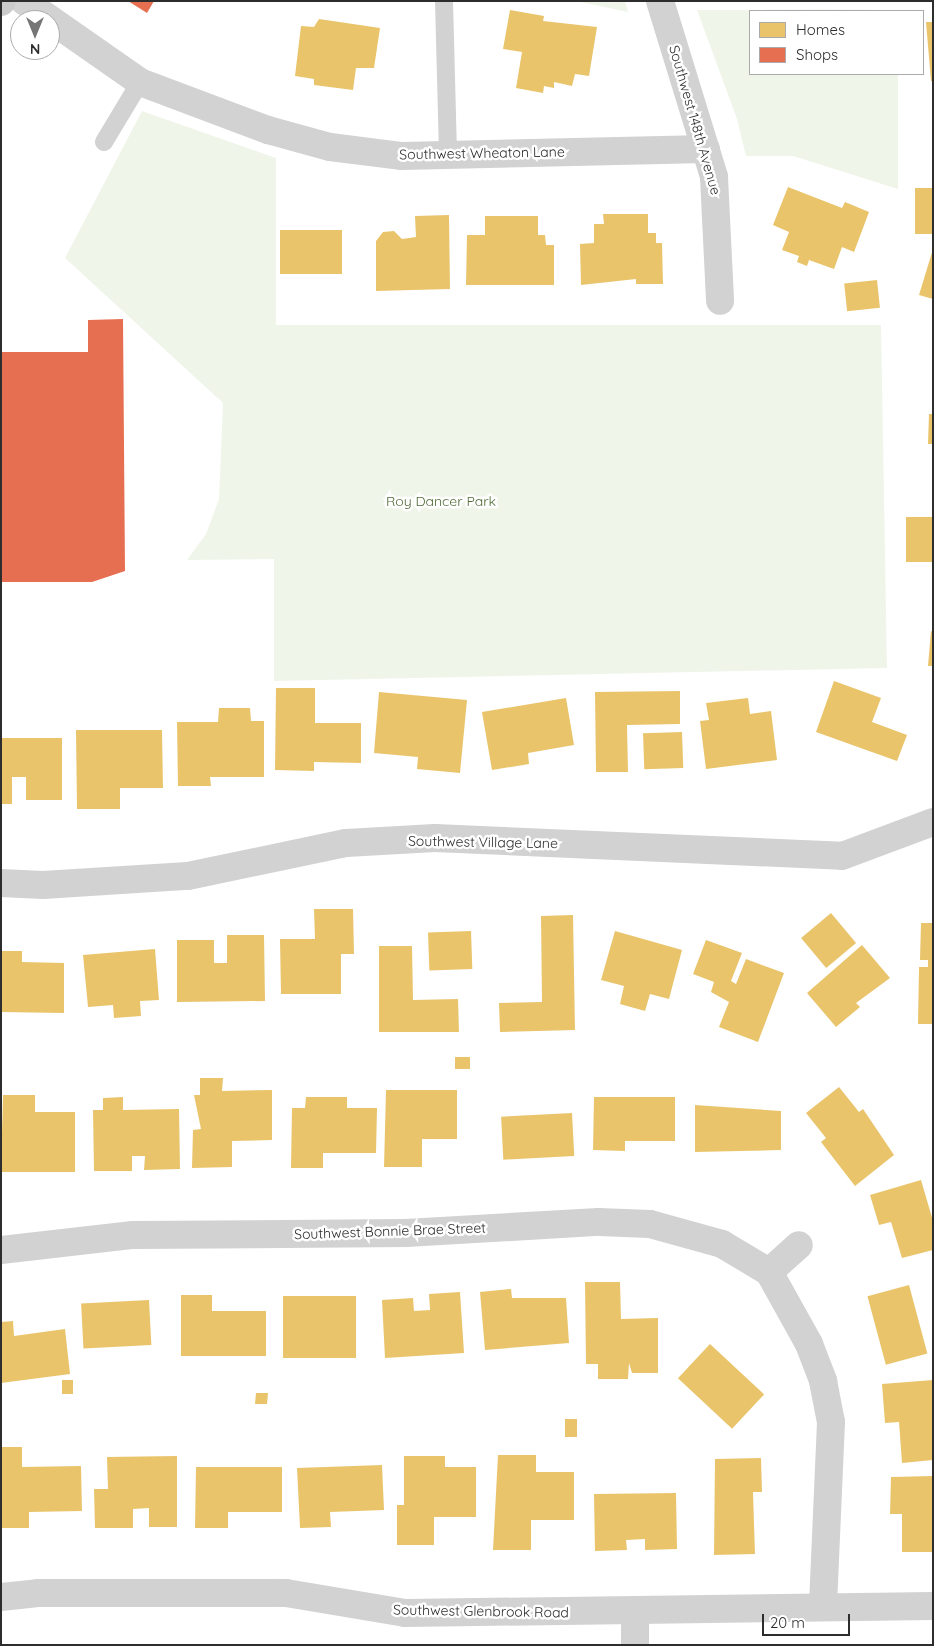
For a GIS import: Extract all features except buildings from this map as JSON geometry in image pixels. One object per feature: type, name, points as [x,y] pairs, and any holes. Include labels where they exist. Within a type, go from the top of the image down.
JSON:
[{"type":"street","name":"Southwest Wheaton Lane","points":[[24,1],[140,82],[268,130],[330,147],[402,156],[706,148]]},
{"type":"street","name":"Southwest 148th Avenue","points":[[660,1],[706,148],[718,208],[720,301]]},
{"type":"street","name":"Southwest Village Lane","points":[[1,883],[44,885],[188,876],[346,843],[435,838],[842,856],[933,822]]},
{"type":"street","name":"Southwest Bonnie Brae Street","points":[[1,1250],[133,1235],[406,1233],[599,1222],[650,1224],[722,1244],[769,1272]]},
{"type":"street","points":[[799,1245],[769,1272],[809,1344],[831,1422],[823,1605]]},
{"type":"street","name":"Southwest Glenbrook Road","points":[[1,1597],[38,1593],[286,1593],[405,1613],[635,1613],[823,1605],[933,1606]]},
{"type":"street","points":[[635,1613],[635,1645]]},
{"type":"lane","points":[[444,1],[448,155]]},
{"type":"lane","points":[[104,142],[140,82]]},
{"type":"green space","points":[[576,1],[625,1],[628,12]]},
{"type":"green space","points":[[898,9],[749,10],[749,75],[898,75],[898,189],[793,156],[746,156],[737,119],[697,10]]},
{"type":"green space","name":"Roy Dancer Park","points":[[142,111],[276,158],[276,325],[881,325],[887,668],[274,681],[274,559],[187,560],[206,534],[219,499],[223,403],[65,258]]}]
